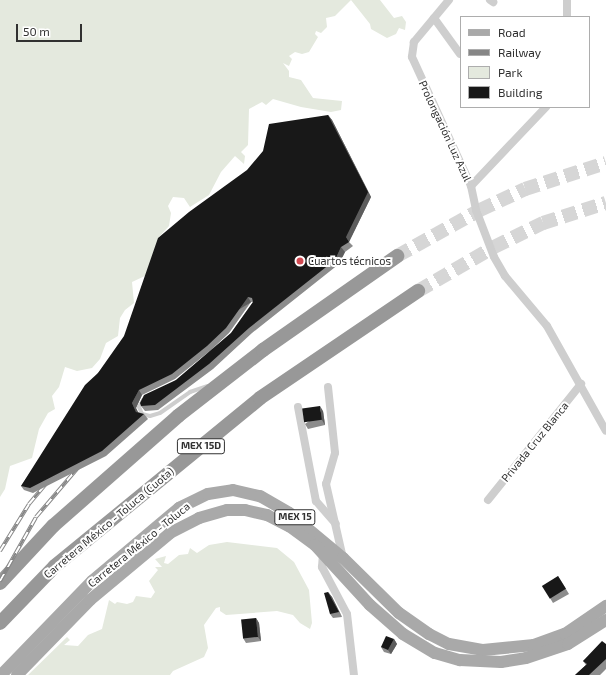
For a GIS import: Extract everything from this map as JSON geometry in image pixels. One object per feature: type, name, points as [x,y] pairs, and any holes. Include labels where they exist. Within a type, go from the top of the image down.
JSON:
[{"type":"highway","name":"MEX 15D","points":[[0,583],[53,526],[156,435],[224,380],[397,256]]},
{"type":"highway","name":"Carretera México - Toluca (Cuota)","points":[[0,623],[55,566],[260,398],[418,291]]},
{"type":"main road","name":"Carretera México - Toluca","points":[[1,675],[92,581],[179,508],[208,494],[233,490],[250,492],[265,498],[307,526],[343,558],[381,598],[420,629],[449,644],[472,649],[503,650],[543,642],[583,624],[606,606]]},
{"type":"main road","name":"Carretera México - Toluca","points":[[17,675],[90,600],[170,533],[199,518],[227,510],[245,510],[267,515],[289,526],[323,553],[370,605],[403,634],[435,653],[460,660],[501,662],[530,657],[568,644],[606,620]]},
{"type":"street","name":"Prolongación Luz Azul","points":[[449,0],[414,42],[412,57],[471,186],[476,210],[494,257],[505,276],[547,326],[581,384],[606,431]]},
{"type":"street","points":[[567,0],[567,16]]},
{"type":"street","points":[[434,18],[460,54]]},
{"type":"street","points":[[471,186],[545,108]]},
{"type":"street","name":"Privada Cruz Blanca","points":[[488,500],[581,384]]},
{"type":"street","points":[[328,387],[335,453],[326,484],[343,558]]},
{"type":"street","points":[[298,406],[316,501],[336,524]]},
{"type":"street","points":[[323,553],[322,567],[347,614],[354,675]]},
{"type":"lane","points":[[145,397],[139,408],[142,414],[150,416],[160,413],[190,392],[224,380]]},
{"type":"green space","points":[[0,0],[351,0],[335,16],[326,18],[327,27],[321,33],[316,31],[315,34],[318,37],[309,52],[302,54],[295,52],[289,56],[292,59],[289,66],[283,63],[289,71],[289,77],[301,80],[313,98],[342,101],[341,110],[331,112],[301,107],[273,99],[266,105],[262,102],[249,109],[248,145],[241,152],[245,156],[244,164],[235,156],[221,172],[209,195],[190,207],[184,198],[173,197],[168,206],[171,213],[169,226],[159,237],[164,248],[147,275],[132,282],[134,303],[125,310],[120,318],[118,336],[106,343],[100,359],[92,368],[77,371],[65,367],[59,387],[52,396],[55,409],[48,413],[39,429],[32,458],[10,466],[5,489],[0,497]]},
{"type":"green space","points":[[351,0],[380,0],[394,18],[402,16],[406,22],[405,30],[399,28],[396,34],[387,38],[371,29],[370,24]]},
{"type":"green space","points":[[227,542],[277,548],[294,562],[309,590],[312,623],[310,629],[300,623],[293,615],[277,611],[226,615],[220,611],[220,607],[216,608],[204,625],[208,648],[204,657],[173,671],[170,675],[28,675],[67,637],[70,640],[64,645],[78,646],[88,635],[102,629],[109,600],[115,604],[117,602],[127,604],[133,602],[136,596],[151,598],[155,592],[149,581],[158,570],[155,567],[162,567],[155,559],[166,556],[164,563],[168,564],[179,555],[188,554],[190,548],[197,553],[209,545]]},
{"type":"building","points":[[328,115],[368,192],[346,237],[349,242],[341,247],[335,260],[249,328],[209,364],[155,405],[141,406],[140,403],[144,395],[176,380],[231,333],[253,302],[252,298],[248,297],[226,328],[207,346],[172,374],[139,390],[132,403],[136,412],[144,414],[102,451],[30,488],[21,486],[85,385],[98,373],[124,336],[158,238],[189,212],[247,170],[263,151],[269,124]]},
{"type":"building","points":[[320,406],[322,420],[304,422],[302,409]]},
{"type":"building","points":[[558,576],[566,589],[550,599],[542,586]]},
{"type":"building","points":[[328,592],[339,612],[330,614],[324,593]]},
{"type":"building","points":[[256,618],[258,637],[243,638],[241,620]]},
{"type":"building","points":[[386,636],[394,639],[388,650],[381,647]]},
{"type":"building","points":[[602,641],[606,644],[606,659],[589,675],[575,675],[587,664],[583,661]]},
{"type":"tunnel","points":[[397,256],[480,210],[525,189],[606,163]]},
{"type":"tunnel","points":[[418,291],[494,247],[543,223],[606,203]]},
{"type":"railway","points":[[0,581],[36,517],[82,463]]},
{"type":"railway","points":[[0,551],[29,504],[49,480]]},
{"type":"place","name":"Cuartos técnicos","points":[[300,261]]}]
